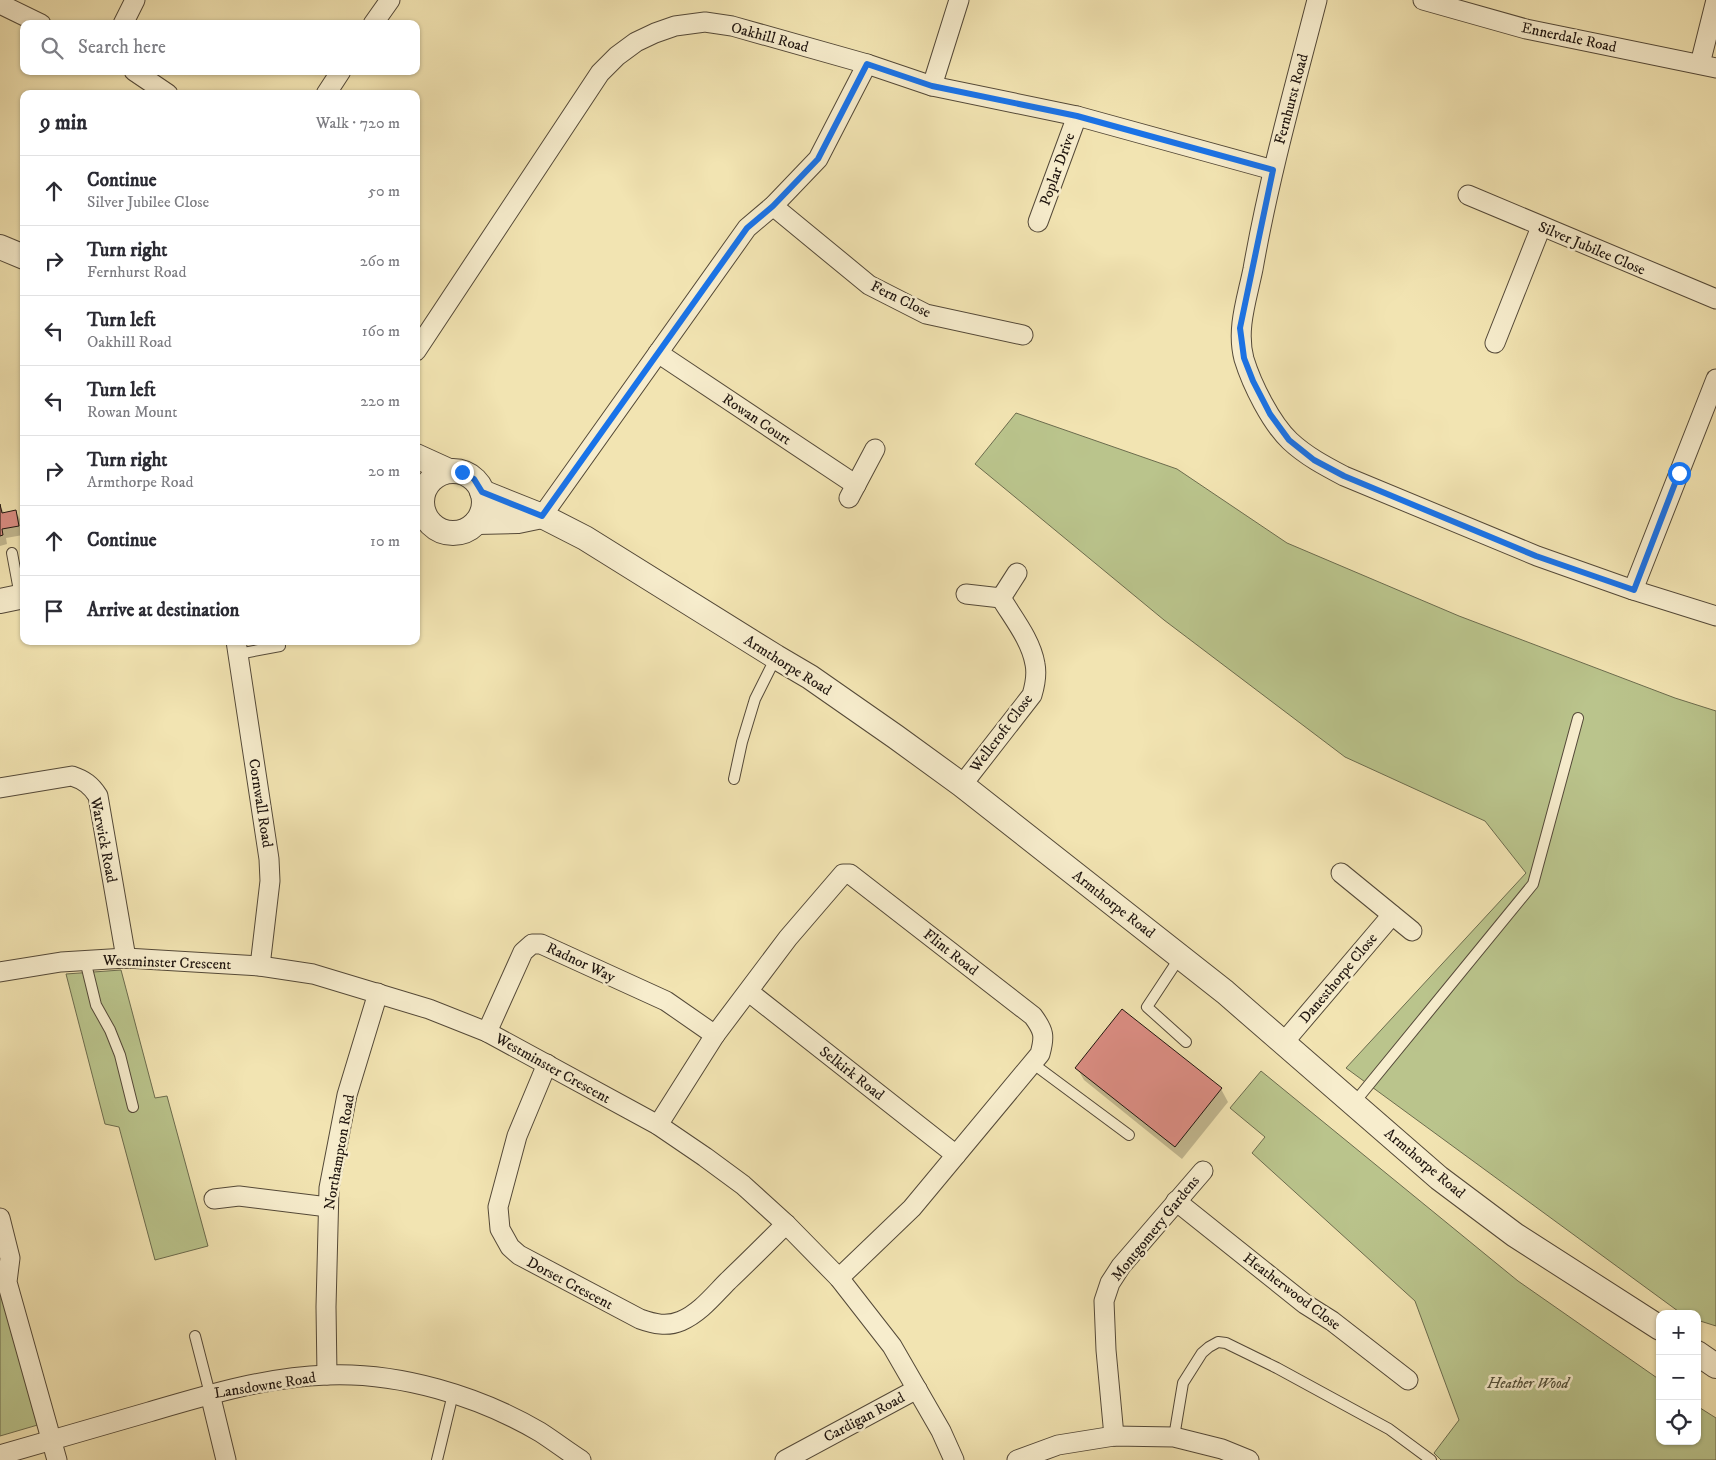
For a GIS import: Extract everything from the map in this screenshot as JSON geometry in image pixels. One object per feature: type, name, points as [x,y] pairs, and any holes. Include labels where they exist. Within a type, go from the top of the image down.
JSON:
[{"type":"street","points":[[125,20],[135,0]]},
{"type":"street","points":[[377,20],[390,0]]},
{"type":"street","points":[[932,86],[959,0]]},
{"type":"street","name":"Fernhurst Road","points":[[1317,0],[1273,170],[1240,328],[1244,358],[1253,381],[1270,414],[1289,440],[1314,460],[1344,476],[1536,556],[1716,616]]},
{"type":"street","name":"Ennerdale Road","points":[[1423,0],[1526,29],[1708,66]]},
{"type":"street","points":[[1708,66],[1716,0]]},
{"type":"street","points":[[0,4],[33,20]]},
{"type":"street","name":"Oakhill Road","points":[[420,345],[600,73],[617,56],[636,42],[655,32],[676,26],[705,22],[732,26],[867,64],[932,86],[1077,116],[1273,170]]},
{"type":"street","points":[[477,522],[518,521],[542,516],[747,228],[773,206],[818,159],[867,64]]},
{"type":"street","points":[[140,75],[162,90]]},
{"type":"street","points":[[329,90],[338,75]]},
{"type":"street","name":"Poplar Drive","points":[[1038,222],[1077,116]]},
{"type":"street","name":"Silver Jubilee Close","points":[[1468,195],[1716,299]]},
{"type":"street","name":"Fern Close","points":[[773,206],[869,285],[926,314],[1023,335]]},
{"type":"street","points":[[1495,344],[1541,227]]},
{"type":"street","points":[[0,247],[20,255]]},
{"type":"street","name":"Rowan Court","points":[[658,353],[852,491],[876,449]]},
{"type":"street","points":[[1634,590],[1716,379]]},
{"type":"street","points":[[420,458],[449,471],[462,472],[474,479],[482,492],[484,505],[482,514],[469,529],[456,534],[420,535]]},
{"type":"street","points":[[420,498],[426,485],[434,477],[449,471]]},
{"type":"street","name":"Armthorpe Road","points":[[482,492],[542,516],[585,538],[776,657],[810,676],[896,737],[962,785],[1180,956],[1284,1042],[1439,1178],[1515,1235],[1656,1325]]},
{"type":"street","points":[[420,503],[425,517],[432,526],[444,533]]},
{"type":"street","points":[[966,594],[1001,598],[1017,573]]},
{"type":"street","name":"Wellcroft Close","points":[[962,785],[1032,695],[1036,680],[1035,664],[1024,635],[1001,598]]},
{"type":"street","name":"Cornwall Road","points":[[237,648],[269,859],[270,881],[260,966]]},
{"type":"street","name":"Warwick Road","points":[[0,788],[72,776],[82,779],[91,786],[98,796],[126,958]]},
{"type":"street","points":[[1341,873],[1412,931]]},
{"type":"street","name":"Flint Road","points":[[658,1125],[716,1035],[788,938],[843,874],[850,874],[1033,1016],[1043,1034],[1044,1042],[1040,1054],[912,1208],[839,1278]]},
{"type":"street","name":"Danesthorpe Close","points":[[1284,1042],[1392,915]]},
{"type":"street","name":"Radnor Way","points":[[487,1032],[523,952],[532,944],[541,944],[666,1002],[716,1035]]},
{"type":"street","name":"Westminster Crescent","points":[[0,972],[85,960],[126,958],[260,966],[313,974],[429,1009],[487,1032],[658,1125],[742,1185],[786,1224],[839,1278],[892,1346],[941,1431],[954,1460]]},
{"type":"street","name":"Selkirk Road","points":[[749,992],[956,1155]]},
{"type":"street","name":"Northampton Road","points":[[327,1375],[329,1188],[347,1095],[378,993]]},
{"type":"street","name":"Dorset Crescent","points":[[547,1064],[518,1136],[498,1207],[500,1229],[510,1247],[519,1255],[640,1320],[657,1325],[681,1321],[704,1305],[786,1224]]},
{"type":"street","name":"Montgomery Gardens","points":[[1114,1436],[1104,1301],[1110,1283],[1121,1266],[1203,1170]]},
{"type":"street","points":[[214,1199],[239,1196],[328,1207]]},
{"type":"street","name":"Heatherwood Close","points":[[1176,1201],[1305,1304],[1332,1322],[1408,1380]]},
{"type":"street","points":[[0,1218],[10,1258],[7,1282],[58,1460]]},
{"type":"street","points":[[1700,1355],[1716,1366]]},
{"type":"street","name":"Lansdowne Road","points":[[0,1455],[210,1394],[278,1380],[327,1375],[373,1377],[419,1384],[453,1394],[498,1410],[532,1428],[581,1460]]},
{"type":"street","name":"Cardigan Road","points":[[786,1460],[917,1389]]},
{"type":"street","points":[[210,1394],[226,1460]]},
{"type":"street","points":[[1017,1460],[1058,1445],[1114,1436],[1174,1437],[1222,1449],[1249,1460]]},
{"type":"lane","points":[[12,553],[15,598]]},
{"type":"lane","points":[[237,648],[280,646]]},
{"type":"lane","points":[[734,779],[742,742],[755,699],[776,657]]},
{"type":"lane","points":[[1354,1103],[1533,884],[1578,718]]},
{"type":"lane","points":[[1180,956],[1147,1007],[1186,1042]]},
{"type":"lane","points":[[85,960],[96,1005],[110,1030],[120,1055],[133,1107]]},
{"type":"lane","points":[[1032,1063],[1129,1135]]},
{"type":"lane","points":[[195,1336],[210,1394]]},
{"type":"lane","points":[[1174,1437],[1183,1383],[1202,1353],[1218,1342],[1226,1343],[1277,1368],[1389,1429],[1430,1460]]},
{"type":"lane","points":[[437,1460],[453,1394]]},
{"type":"green space","points":[[1016,413],[1177,469],[1287,543],[1459,616],[1675,698],[1716,711],[1716,1326],[1701,1321],[1701,1310],[1677,1310],[1346,1068],[1526,873],[1485,821],[1345,757],[1164,620],[975,464]]},
{"type":"green space","points":[[121,970],[155,1098],[167,1096],[208,1246],[155,1260],[119,1127],[105,1124],[66,974]]},
{"type":"green space","name":"Heather Wood","points":[[1261,1071],[1518,1281],[1656,1377],[1656,1445],[1701,1445],[1701,1409],[1716,1418],[1716,1460],[1441,1460],[1434,1453],[1459,1420],[1415,1301],[1252,1153],[1265,1137],[1230,1108]]},
{"type":"green space","points":[[0,1248],[41,1424],[0,1436]]},
{"type":"building","points":[[0,504],[2,513],[16,510],[19,526],[2,529],[3,535],[0,536]]},
{"type":"building","points":[[1122,1009],[1222,1088],[1175,1147],[1075,1068]]},
{"type":"route","points":[[462,472],[474,479],[482,492],[542,516],[747,228],[773,206],[818,159],[867,64],[932,86],[1077,116],[1273,170],[1240,328],[1244,358],[1253,381],[1270,414],[1289,440],[1314,460],[1344,476],[1536,556],[1634,590],[1679,473]]}]
